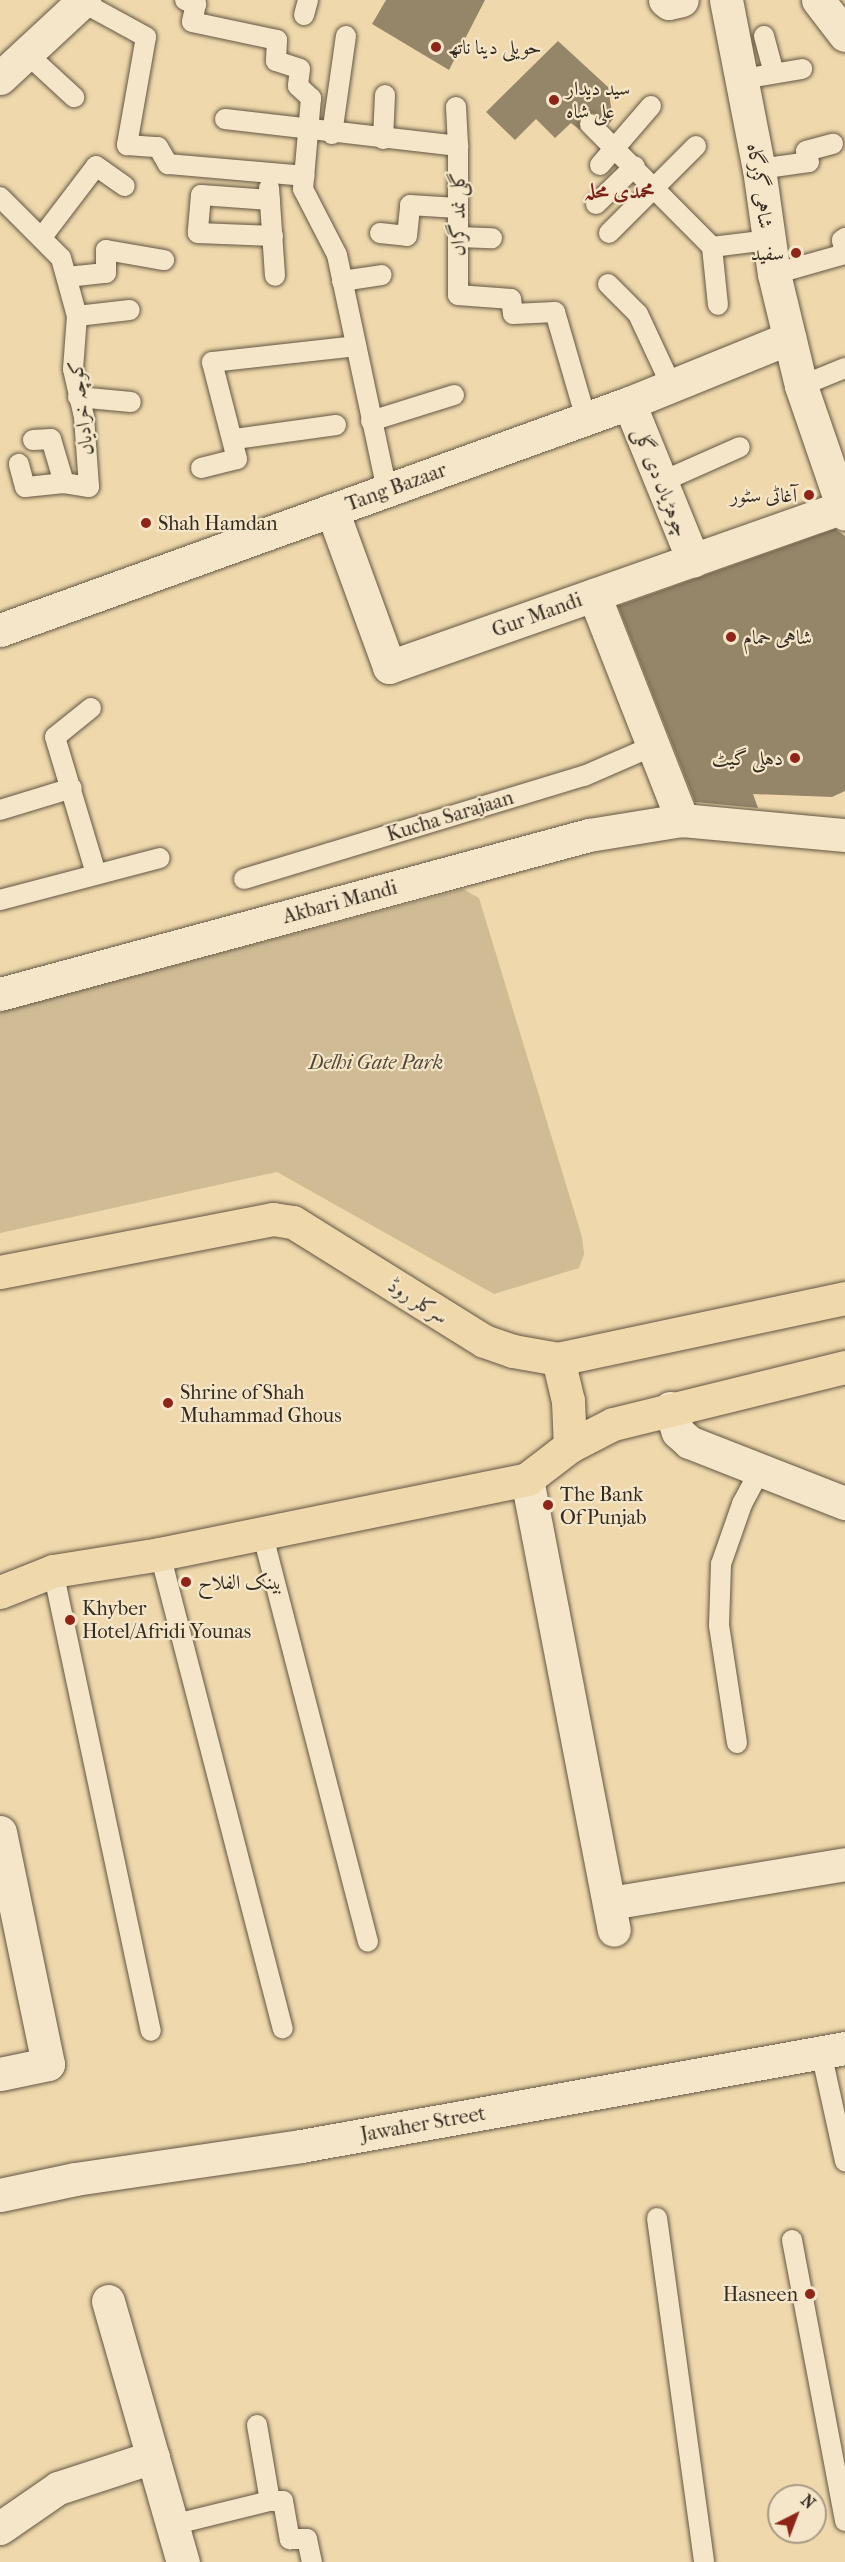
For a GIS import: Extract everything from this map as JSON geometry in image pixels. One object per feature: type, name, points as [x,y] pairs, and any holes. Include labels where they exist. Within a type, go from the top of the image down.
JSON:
[{"type":"main road","name":"سرکلر روڈ","points":[[0,1272],[273,1220],[293,1222],[484,1341],[513,1351],[558,1359],[845,1298]]},
{"type":"main road","points":[[558,1359],[568,1401],[570,1446]]},
{"type":"main road","points":[[0,1592],[53,1571],[160,1554],[527,1479],[570,1446],[612,1424],[845,1367]]},
{"type":"street","points":[[665,0],[682,0]]},
{"type":"street","name":"شاہی گزرگاہ","points":[[726,0],[759,169],[774,274],[801,386],[844,509]]},
{"type":"street","points":[[818,0],[845,35]]},
{"type":"street","points":[[0,78],[25,52],[83,1]]},
{"type":"street","name":"Tang Bazaar","points":[[0,630],[586,419],[672,387],[789,338]]},
{"type":"street","name":"چوہڑیاں دی گلی","points":[[629,403],[693,560]]},
{"type":"street","name":"Gur Mandi","points":[[332,510],[389,667],[844,509]]},
{"type":"street","points":[[594,595],[682,820]]},
{"type":"street","name":"Akbari Mandi","points":[[0,994],[589,835],[682,820],[845,835]]},
{"type":"street","points":[[670,1408],[678,1432],[689,1442],[845,1503]]},
{"type":"street","points":[[527,1479],[612,1916],[845,1864]]},
{"type":"street","points":[[0,1832],[48,2064],[0,2074]]},
{"type":"street","name":"Jawaher Street","points":[[0,2195],[833,2050]]},
{"type":"street","points":[[108,2301],[183,2562]]},
{"type":"street","points":[[0,2528],[58,2488],[153,2457]]},
{"type":"lane","points":[[185,0],[196,4],[192,22],[277,40],[276,61],[300,69],[298,86],[311,98],[303,189],[336,255],[387,491]]},
{"type":"lane","points":[[83,1],[146,37],[128,145],[158,147],[168,164],[304,176]]},
{"type":"lane","points":[[332,134],[346,36]]},
{"type":"lane","points":[[764,36],[774,74]]},
{"type":"lane","points":[[25,52],[74,97]]},
{"type":"lane","points":[[743,79],[801,69]]},
{"type":"lane","points":[[383,139],[385,94]]},
{"type":"lane","points":[[600,165],[651,106]]},
{"type":"lane","points":[[456,107],[458,147]]},
{"type":"lane","name":"گلی نمد گراں","points":[[225,119],[332,134],[458,147],[458,295],[511,299],[513,314],[555,312],[586,419]]},
{"type":"lane","points":[[590,124],[657,188],[712,247],[718,305]]},
{"type":"lane","points":[[759,169],[809,162],[806,151],[833,144]]},
{"type":"lane","points":[[609,233],[657,188],[696,146]]},
{"type":"lane","points":[[42,237],[96,166],[125,186]]},
{"type":"lane","points":[[596,204],[635,166]]},
{"type":"lane","points":[[268,173],[275,276]]},
{"type":"lane","points":[[270,200],[201,195],[198,233],[273,236]]},
{"type":"lane","name":"کوچہ خرادیاں","points":[[0,197],[61,258],[78,316],[73,369],[84,417],[89,487],[64,483],[25,487],[19,464]]},
{"type":"lane","points":[[380,233],[407,236],[410,205],[458,208]]},
{"type":"lane","points":[[458,237],[492,238]]},
{"type":"lane","points":[[774,274],[845,254],[842,240],[845,238]]},
{"type":"lane","points":[[712,247],[768,240]]},
{"type":"lane","points":[[67,278],[106,273],[106,250],[164,260]]},
{"type":"lane","points":[[342,281],[382,275]]},
{"type":"lane","points":[[608,284],[638,314],[636,332],[672,387]]},
{"type":"lane","points":[[78,316],[130,310]]},
{"type":"lane","points":[[201,468],[237,459],[235,439],[212,362],[356,346]]},
{"type":"lane","points":[[801,386],[845,368]]},
{"type":"lane","points":[[371,421],[454,395]]},
{"type":"lane","points":[[78,397],[131,402]]},
{"type":"lane","points":[[235,439],[336,425]]},
{"type":"lane","points":[[33,440],[51,439],[64,483]]},
{"type":"lane","points":[[661,482],[740,447]]},
{"type":"lane","points":[[91,708],[55,737],[96,874]]},
{"type":"lane","name":"Kucha Sarajaan","points":[[244,879],[584,776],[653,746]]},
{"type":"lane","points":[[0,810],[72,788]]},
{"type":"lane","points":[[0,900],[160,858]]},
{"type":"lane","points":[[737,1743],[718,1625],[721,1564],[742,1504],[760,1470]]},
{"type":"lane","points":[[262,1532],[368,1942]]},
{"type":"lane","points":[[160,1554],[283,2028]]},
{"type":"lane","points":[[53,1571],[151,2031]]},
{"type":"lane","points":[[833,2050],[845,2161]]},
{"type":"lane","points":[[657,2218],[704,2562]]},
{"type":"lane","points":[[792,2240],[845,2521]]},
{"type":"lane","points":[[257,2425],[270,2501]]},
{"type":"lane","points":[[172,2525],[270,2501],[283,2501],[290,2539],[307,2539],[312,2562]]},
{"type":"green space","name":"Delhi Gate Park","points":[[463,889],[479,898],[582,1237],[584,1254],[579,1268],[494,1294],[277,1172],[0,1233],[0,1012]]},
{"type":"building","name":"حویلی دینا ناتھ","points":[[386,0],[485,0],[449,70],[372,24]]},
{"type":"building","name":"سید دیدار علی شاہ","points":[[558,41],[608,87],[613,119],[608,125],[594,113],[586,113],[579,120],[580,130],[571,123],[555,138],[536,119],[515,140],[486,112]]},
{"type":"building","name":"شاہی حمام","points":[[835,529],[845,536],[845,791],[832,797],[753,794],[758,808],[695,802],[618,606]]},
{"type":"place","name":"حویلی دینا ناتھ","points":[[436,47]]},
{"type":"place","name":"سید دیدار علی شاہ","points":[[554,100]]},
{"type":"place","name":"سفید","points":[[796,253]]},
{"type":"place","name":"آغاٹی سٹور","points":[[809,495]]},
{"type":"place","name":"Shah Hamdan","points":[[146,523]]},
{"type":"place","name":"شاہی حمام","points":[[731,637]]},
{"type":"place","name":"دہلی گیٹ","points":[[795,758]]},
{"type":"place","name":"Shrine of Shah Muhammad Ghous","points":[[168,1403]]},
{"type":"place","name":"The Bank Of Punjab","points":[[548,1505]]},
{"type":"place","name":"بینک الفلاح","points":[[186,1582]]},
{"type":"place","name":"Khyber Hotel/Afridi Younas","points":[[70,1620]]},
{"type":"place","name":"Hasneen","points":[[810,2294]]},
{"type":"district","name":"محمدی محلہ","points":[[619,191]]}]
